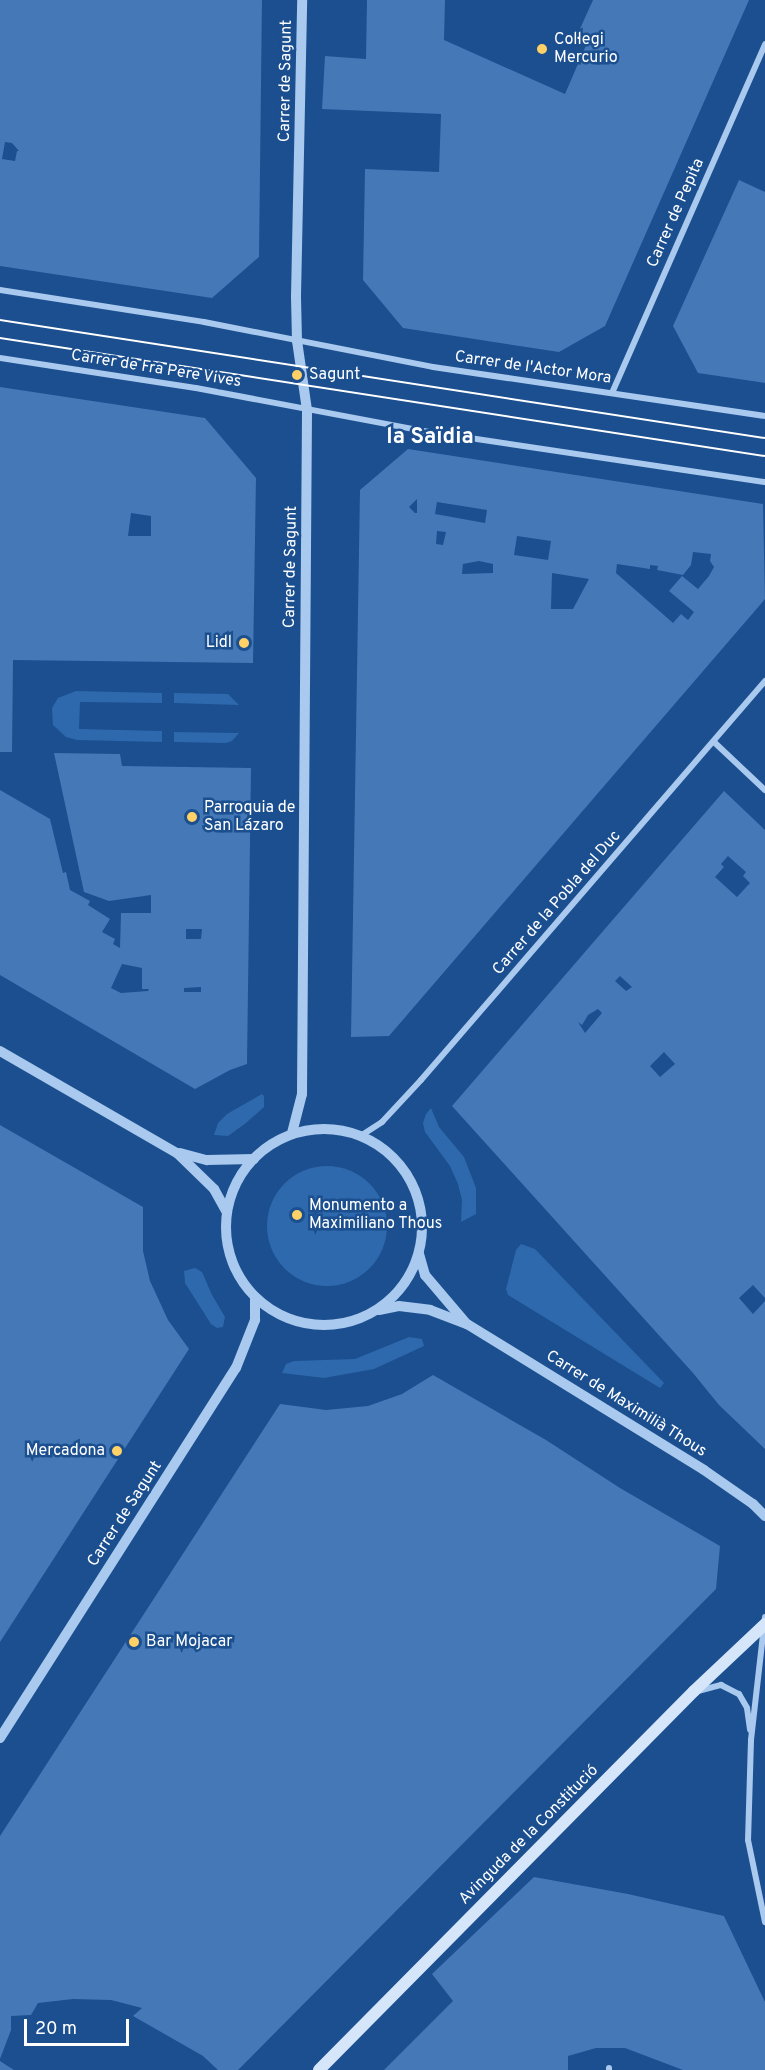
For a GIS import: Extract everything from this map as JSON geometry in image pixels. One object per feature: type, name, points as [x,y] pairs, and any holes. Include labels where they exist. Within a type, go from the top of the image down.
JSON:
[{"type":"main road","name":"Avinguda de la Constitució","points":[[319,2070],[765,1622]]},
{"type":"street","name":"Carrer de Sagunt","points":[[292,1132],[302,1094],[307,410],[297,341],[302,0]]},
{"type":"street","name":"Carrer de Pepita","points":[[612,393],[765,44]]},
{"type":"street","points":[[0,290],[204,322],[297,341]]},
{"type":"street","name":"Carrer de l'Actor Mora","points":[[297,341],[433,367],[765,416]]},
{"type":"street","name":"Carrer de Fra Pere Vives","points":[[0,358],[196,388],[307,410]]},
{"type":"street","points":[[307,410],[423,431],[765,482]]},
{"type":"street","name":"Carrer de la Pobla del Duc","points":[[362,1135],[382,1122],[415,1087],[765,681]]},
{"type":"street","points":[[714,742],[765,790]]},
{"type":"street","points":[[0,1051],[177,1153],[214,1189],[227,1212]]},
{"type":"street","points":[[318,1127],[362,1135],[377,1143],[391,1155],[414,1189],[420,1211],[419,1254],[397,1294],[376,1310],[349,1322],[319,1325],[290,1319],[255,1298],[232,1261],[226,1234],[227,1212],[236,1183],[254,1159],[292,1132],[318,1127]]},
{"type":"street","points":[[177,1153],[207,1160],[254,1159]]},
{"type":"street","name":"Carrer de Maximilià Thous","points":[[419,1254],[425,1275],[467,1324]]},
{"type":"street","name":"Carrer de Sagunt","points":[[0,1738],[236,1368],[248,1343],[255,1320],[255,1298]]},
{"type":"street","name":"Carrer de Maximilià Thous","points":[[376,1310],[399,1306],[430,1310],[467,1324],[704,1470],[753,1504],[765,1516]]},
{"type":"street","points":[[765,1622],[751,1740],[748,1840],[765,1922]]},
{"type":"street","points":[[694,1692],[721,1685],[739,1694],[747,1708],[751,1740]]},
{"type":"shaded area","points":[[76,691],[162,693],[162,703],[80,702],[79,729],[162,731],[162,742],[77,740],[66,737],[53,725],[52,708],[58,698]]},
{"type":"shaded area","points":[[174,693],[228,694],[239,705],[174,703]]},
{"type":"shaded area","points":[[174,732],[239,733],[232,741],[226,743],[174,742]]},
{"type":"shaded area","points":[[262,1094],[264,1107],[246,1123],[228,1136],[214,1135],[218,1123],[227,1114]]},
{"type":"shaded area","points":[[431,1108],[439,1127],[464,1157],[476,1188],[476,1214],[461,1222],[462,1200],[458,1184],[450,1166],[425,1132],[423,1123]]},
{"type":"shaded area","points":[[327,1166],[350,1171],[369,1184],[382,1203],[387,1226],[382,1249],[369,1268],[350,1281],[327,1286],[304,1281],[285,1268],[272,1249],[267,1226],[272,1203],[285,1184],[304,1171]]},
{"type":"shaded area","points":[[521,1244],[535,1249],[664,1383],[660,1388],[508,1295],[506,1289],[516,1250]]},
{"type":"shaded area","points":[[195,1268],[202,1272],[225,1317],[223,1327],[217,1328],[211,1324],[185,1283],[184,1271]]},
{"type":"shaded area","points":[[409,1337],[422,1339],[424,1346],[374,1369],[324,1378],[282,1373],[286,1364],[294,1361],[355,1359]]},
{"type":"building","points":[[0,0],[262,0],[259,257],[212,298],[0,266]],"holes":[[[5,142],[12,143],[19,151],[17,151],[15,161],[2,159]]]},
{"type":"building","points":[[367,0],[445,0],[444,40],[565,94],[590,36],[579,31],[593,0],[749,0],[605,326],[559,352],[403,328],[363,280],[365,169],[439,172],[441,114],[322,109],[325,56],[366,59]]},
{"type":"building","points":[[739,180],[765,192],[765,383],[698,373],[673,326]]},
{"type":"building","points":[[0,387],[205,418],[256,478],[253,663],[13,660],[12,752],[0,752]],"holes":[[[131,513],[151,516],[151,536],[128,536]]]},
{"type":"building","points":[[408,449],[763,504],[765,599],[389,1036],[351,1037],[360,490]],"holes":[[[417,499],[417,513],[409,507]],[[437,502],[487,510],[485,523],[435,514]],[[437,531],[446,532],[443,545],[436,544]],[[517,536],[551,541],[548,560],[514,555]],[[693,552],[711,554],[710,561],[714,567],[698,589],[682,576],[669,591],[694,612],[688,620],[681,614],[673,623],[616,573],[617,564],[650,569],[650,565],[658,566],[657,570],[683,575],[691,565]],[[479,561],[493,564],[493,573],[462,574],[463,564]],[[552,573],[589,579],[573,609],[551,609]]]},
{"type":"building","points":[[54,753],[120,754],[122,766],[251,768],[247,1064],[230,1070],[195,1089],[0,975],[0,790],[50,819],[63,873],[66,872],[70,890],[90,901],[88,905],[110,919],[102,932],[115,939],[113,944],[120,948],[121,913],[151,913],[151,895],[109,901],[84,892]],"holes":[[[186,929],[202,929],[201,939],[186,939]],[[122,964],[142,968],[142,989],[149,989],[148,991],[121,993],[111,988]],[[201,987],[201,992],[184,992],[184,988]]]},
{"type":"building","points":[[724,791],[765,830],[765,1298],[753,1285],[739,1298],[753,1314],[765,1301],[765,1449],[719,1405],[693,1373],[452,1106]],"holes":[[[728,856],[746,872],[743,876],[750,883],[737,897],[715,877],[724,867],[721,864]],[[620,976],[632,987],[626,991],[615,981]],[[598,1009],[602,1013],[585,1033],[578,1022],[582,1025],[588,1015]],[[664,1052],[675,1064],[660,1077],[650,1066]]]},
{"type":"building","points":[[0,1125],[143,1207],[143,1251],[150,1281],[168,1320],[189,1349],[0,1642]]},
{"type":"building","points":[[433,1375],[546,1440],[620,1488],[720,1546],[716,1589],[238,2070],[218,2070],[203,2056],[133,2016],[142,2008],[111,2000],[73,1999],[38,2003],[31,2015],[11,2016],[11,2030],[0,2059],[0,1836],[280,1404],[326,1410],[368,1406],[402,1394]]},
{"type":"building","points":[[534,1877],[628,1894],[724,1916],[765,2002],[765,2070],[683,2070],[625,2048],[596,2048],[568,2056],[568,2070],[384,2070],[453,2001],[432,1974]]},
{"type":"building","points":[[0,2061],[6,2065],[14,2070],[0,2070]]},
{"type":"tram line","points":[[0,320],[765,438]]},
{"type":"tram line","points":[[0,338],[765,456]]},
{"type":"place","name":"Col·legi Mercurio","points":[[542,49]]},
{"type":"place","name":"Sagunt","points":[[297,375]]},
{"type":"place","name":"Lidl","points":[[244,643]]},
{"type":"place","name":"Parroquia de San Lázaro","points":[[192,817]]},
{"type":"place","name":"Monumento a Maximiliano Thous","points":[[297,1215]]},
{"type":"place","name":"Mercadona","points":[[117,1451]]},
{"type":"place","name":"Bar Mojacar","points":[[134,1642]]},
{"type":"district","name":"la Saïdia","points":[[430,438]]}]
